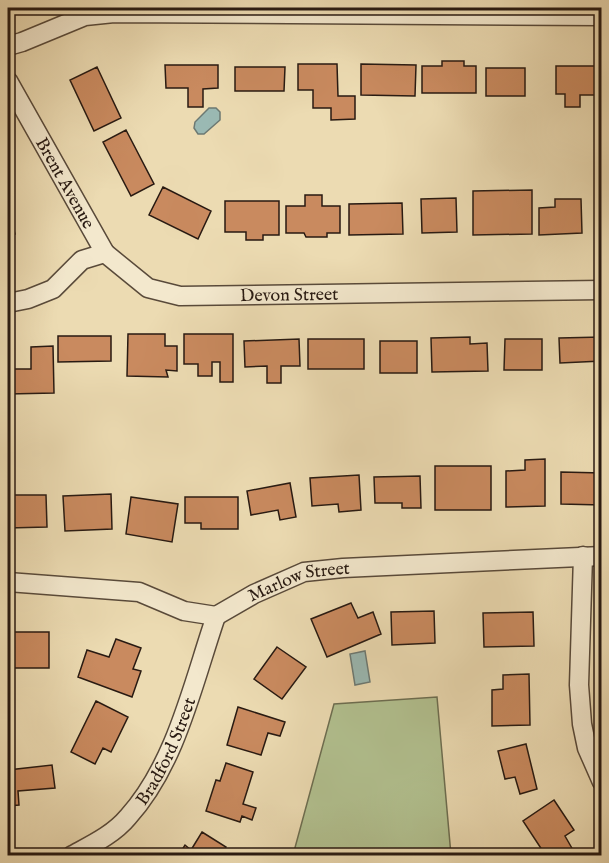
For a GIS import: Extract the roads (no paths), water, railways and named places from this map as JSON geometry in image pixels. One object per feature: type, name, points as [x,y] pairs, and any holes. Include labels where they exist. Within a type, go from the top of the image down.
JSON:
[{"type":"street","points":[[8,46],[85,16],[114,13],[602,16]]},
{"type":"street","name":"Brent Avenue","points":[[8,81],[105,253]]},
{"type":"street","points":[[8,303],[28,299],[53,289],[82,260],[105,253]]},
{"type":"street","name":"Devon Street","points":[[105,253],[148,288],[180,296],[602,290]]},
{"type":"street","points":[[592,556],[579,685],[582,724],[587,748],[602,782]]},
{"type":"street","name":"Marlow Street","points":[[216,616],[254,594],[304,573],[343,568],[592,556]]},
{"type":"street","points":[[8,582],[139,592],[184,611],[216,616]]},
{"type":"street","name":"Bradford Street","points":[[71,855],[100,841],[127,819],[147,794],[169,755],[216,616]]},
{"type":"water","points":[[209,108],[216,108],[220,112],[220,120],[204,134],[198,134],[194,128],[195,122]]},
{"type":"water","points":[[365,651],[370,682],[355,685],[350,654]]}]
